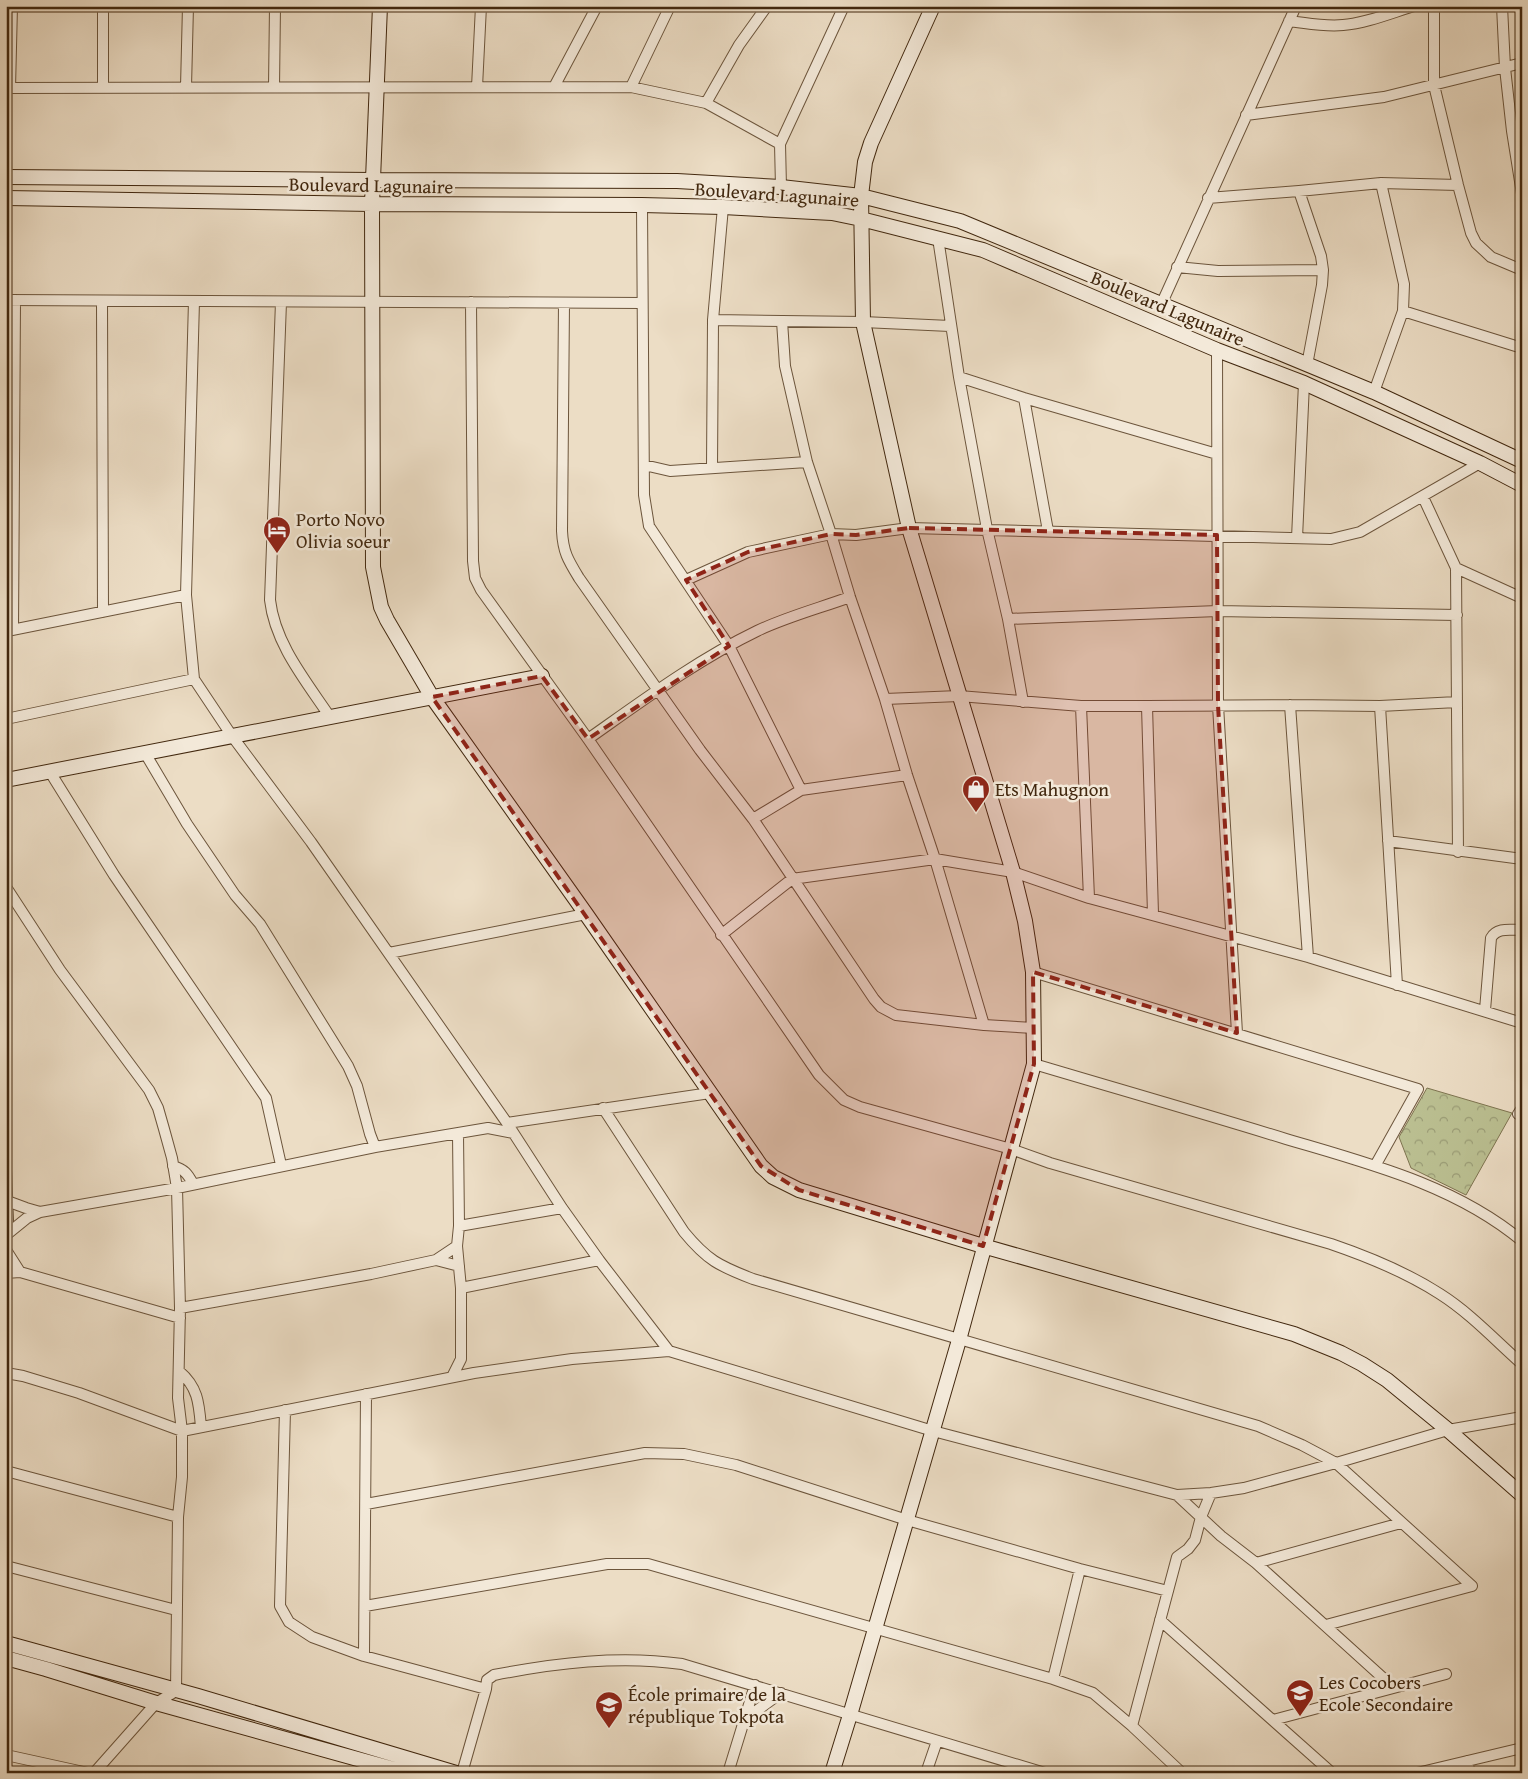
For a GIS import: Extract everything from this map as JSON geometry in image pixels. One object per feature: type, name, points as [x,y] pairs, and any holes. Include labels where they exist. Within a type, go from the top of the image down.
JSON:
[{"type":"street","points":[[12,6],[8,88],[631,87],[706,103],[780,144]]},
{"type":"street","points":[[103,6],[103,88]]},
{"type":"street","points":[[186,87],[188,6]]},
{"type":"street","points":[[274,87],[275,6]]},
{"type":"street","points":[[380,6],[372,204],[373,567],[381,607],[432,697],[586,914],[760,1166],[773,1177],[799,1190],[983,1246],[1318,1343],[1371,1369],[1408,1396],[1522,1495]]},
{"type":"street","points":[[477,87],[482,6]]},
{"type":"street","points":[[554,87],[597,6]]},
{"type":"street","points":[[631,87],[670,6]]},
{"type":"street","points":[[706,103],[739,45],[767,6]]},
{"type":"street","points":[[780,187],[780,144],[844,6]]},
{"type":"street","points":[[832,1773],[959,1340],[1034,1064],[1033,972],[1025,921],[1013,872],[909,528],[863,322],[861,196],[865,162],[871,143],[933,6]]},
{"type":"street","points":[[1160,305],[1296,6]]},
{"type":"street","points":[[1289,21],[1327,26],[1344,25],[1362,22],[1414,6]]},
{"type":"street","points":[[1434,6],[1434,85],[1458,185],[1476,243],[1491,256],[1522,270]]},
{"type":"street","points":[[1502,6],[1505,68],[1522,194]]},
{"type":"street","points":[[1246,114],[1367,100],[1522,63]]},
{"type":"street","name":"Boulevard Lagunaire","points":[[6,177],[677,181],[780,187],[861,196],[960,221],[1374,392],[1522,461]]},
{"type":"street","points":[[1208,198],[1381,182],[1458,185]]},
{"type":"street","points":[[1374,392],[1403,311],[1404,284],[1381,182]]},
{"type":"street","points":[[1299,191],[1321,256],[1323,270],[1322,285],[1307,365]]},
{"type":"street","name":"Boulevard Lagunaire","points":[[6,198],[372,204],[642,205],[832,213],[861,218],[983,250],[1217,350],[1304,383],[1480,463],[1522,485]]},
{"type":"street","points":[[642,205],[644,465],[645,508],[649,526],[729,646],[801,790]]},
{"type":"street","points":[[712,468],[713,320],[723,207]]},
{"type":"street","points":[[938,238],[959,377],[1023,702]]},
{"type":"street","points":[[1177,267],[1218,271],[1323,270]]},
{"type":"street","points":[[186,595],[10,630],[10,300],[642,303]]},
{"type":"street","points":[[102,301],[103,612]]},
{"type":"street","points":[[194,301],[186,595],[194,679],[232,736],[311,842],[499,1111],[598,1260],[669,1351]]},
{"type":"street","points":[[281,302],[270,600],[276,627],[288,653],[330,717]]},
{"type":"street","points":[[471,302],[473,561],[475,578],[481,590],[588,739],[819,1075],[844,1100],[876,1112],[1011,1149],[1050,1163],[1331,1244],[1369,1257],[1407,1275],[1440,1294],[1470,1316],[1522,1364]]},
{"type":"street","points":[[564,303],[563,548],[568,561],[579,578],[700,750],[753,819],[792,880],[881,1007],[896,1015],[984,1025],[1034,1028]]},
{"type":"street","points":[[1403,311],[1522,348]]},
{"type":"street","points":[[713,320],[863,322],[950,326]]},
{"type":"street","points":[[782,321],[785,366],[807,462],[935,858],[984,1025]]},
{"type":"street","points":[[1217,350],[1218,705],[1237,1033]]},
{"type":"street","points":[[959,377],[1024,398],[1217,454]]},
{"type":"street","points":[[1297,538],[1304,383]]},
{"type":"street","points":[[1024,398],[1048,531]]},
{"type":"street","points":[[644,465],[670,471],[807,462]]},
{"type":"street","points":[[686,580],[748,552],[831,534],[856,535],[909,528],[1331,539],[1360,532],[1480,463]]},
{"type":"street","points":[[1423,497],[1456,568],[1458,852]]},
{"type":"street","points":[[1456,568],[1522,598]]},
{"type":"street","points":[[588,739],[658,690],[729,646],[760,630],[850,597]]},
{"type":"street","points":[[1008,619],[1218,610],[1457,615]]},
{"type":"street","points":[[6,780],[542,676]]},
{"type":"street","points":[[6,719],[194,679]]},
{"type":"street","points":[[885,699],[959,696],[1081,706],[1380,706],[1457,702]]},
{"type":"street","points":[[1290,705],[1308,957]]},
{"type":"street","points":[[1081,706],[1089,898]]},
{"type":"street","points":[[1148,706],[1153,914]]},
{"type":"street","points":[[1380,706],[1397,985]]},
{"type":"street","points":[[144,753],[187,824],[235,895],[260,924],[348,1066],[357,1086],[375,1147]]},
{"type":"street","points":[[50,772],[114,874],[266,1098],[281,1165]]},
{"type":"street","points":[[753,819],[801,790],[907,775]]},
{"type":"street","points":[[1388,841],[1522,860]]},
{"type":"street","points":[[721,935],[792,880],[935,858],[1013,872],[1089,898],[1232,935],[1522,1023]]},
{"type":"street","points":[[6,887],[60,970],[149,1090],[158,1108],[173,1166],[177,1188],[180,1313],[179,1412],[182,1431],[182,1477],[178,1517],[176,1691]]},
{"type":"street","points":[[389,953],[586,914]]},
{"type":"street","points":[[1484,1010],[1491,938],[1494,932],[1500,930],[1522,930]]},
{"type":"street","points":[[1033,972],[1418,1089],[1375,1166]]},
{"type":"street","points":[[1034,1064],[1375,1166],[1432,1187],[1469,1205],[1501,1224],[1522,1240]]},
{"type":"street","points":[[507,1123],[710,1093]]},
{"type":"street","points":[[603,1108],[684,1232],[698,1249],[715,1263],[752,1279],[1258,1426],[1302,1445],[1336,1463],[1472,1586],[1326,1625]]},
{"type":"street","points":[[488,1128],[499,1111]]},
{"type":"street","points":[[6,1234],[27,1218],[40,1212],[177,1188],[363,1149],[488,1128],[513,1133]]},
{"type":"street","points":[[363,1149],[370,1134]]},
{"type":"street","points":[[452,1377],[461,1359],[461,1288],[457,1246],[459,1226],[458,1134]]},
{"type":"street","points":[[173,1166],[187,1173],[193,1184]]},
{"type":"street","points":[[6,1169],[8,1201],[6,1234]]},
{"type":"street","points":[[8,1201],[40,1212]]},
{"type":"street","points":[[459,1226],[562,1208]]},
{"type":"street","points":[[6,1273],[20,1272],[180,1313],[436,1260],[457,1246]]},
{"type":"street","points":[[6,1250],[20,1272]]},
{"type":"street","points":[[436,1260],[459,1266]]},
{"type":"street","points":[[461,1288],[598,1260]]},
{"type":"street","points":[[6,1373],[79,1392],[182,1431],[474,1373],[572,1359],[669,1351],[933,1431],[1177,1495],[1211,1493],[1244,1488],[1448,1430],[1522,1416]]},
{"type":"street","points":[[461,1359],[474,1373]]},
{"type":"street","points":[[179,1371],[189,1379],[196,1394],[201,1427]]},
{"type":"street","points":[[364,1656],[366,1394]]},
{"type":"street","points":[[285,1410],[280,1606],[289,1622],[312,1637],[364,1656],[486,1689]]},
{"type":"street","points":[[366,1504],[645,1453],[684,1454],[736,1466],[906,1520],[1080,1569],[1168,1591]]},
{"type":"street","points":[[6,1471],[178,1517]]},
{"type":"street","points":[[1132,1726],[1177,1557],[1192,1546],[1211,1493]]},
{"type":"street","points":[[1177,1495],[1201,1518],[1326,1625],[1393,1688]]},
{"type":"street","points":[[1256,1564],[1401,1523]]},
{"type":"street","points":[[365,1606],[607,1564],[648,1564],[1053,1679],[1093,1693],[1132,1726],[1182,1773]]},
{"type":"street","points":[[6,1566],[176,1610]]},
{"type":"street","points":[[1053,1679],[1080,1569]]},
{"type":"street","points":[[1160,1620],[1332,1773]]},
{"type":"street","points":[[6,1643],[456,1773]]},
{"type":"street","points":[[6,1658],[156,1703],[408,1773]]},
{"type":"street","points":[[462,1773],[487,1680],[494,1675],[571,1662],[643,1660],[682,1664],[1045,1773]]},
{"type":"street","points":[[1273,1720],[1446,1674]]},
{"type":"street","points":[[728,1773],[755,1685]]},
{"type":"street","points":[[94,1773],[156,1703],[176,1691]]},
{"type":"street","points":[[745,1719],[781,1693]]},
{"type":"street","points":[[926,1773],[937,1740]]},
{"type":"street","points":[[1417,1773],[1522,1748]]},
{"type":"street","points":[[6,1755],[88,1773]]},
{"type":"street","points":[[1467,1761],[1470,1773]]},
{"type":"highlighted area","points":[[909,528],[1217,535],[1218,705],[1237,1033],[1033,972],[1034,1064],[983,1246],[799,1190],[761,1166],[432,697],[542,676],[588,739],[729,646],[686,580],[748,552],[831,534],[856,535]]},
{"type":"green space","points":[[1427,1088],[1512,1113],[1466,1195],[1411,1168],[1399,1137]]},
{"type":"place","name":"Porto Novo Olivia soeur","points":[[277,554]]},
{"type":"place","name":"Ets Mahugnon","points":[[976,813]]},
{"type":"place","name":"Les Cocobers Ecole Secondaire","points":[[1300,1717]]},
{"type":"place","name":"École primaire de la république Tokpota","points":[[609,1729]]}]
